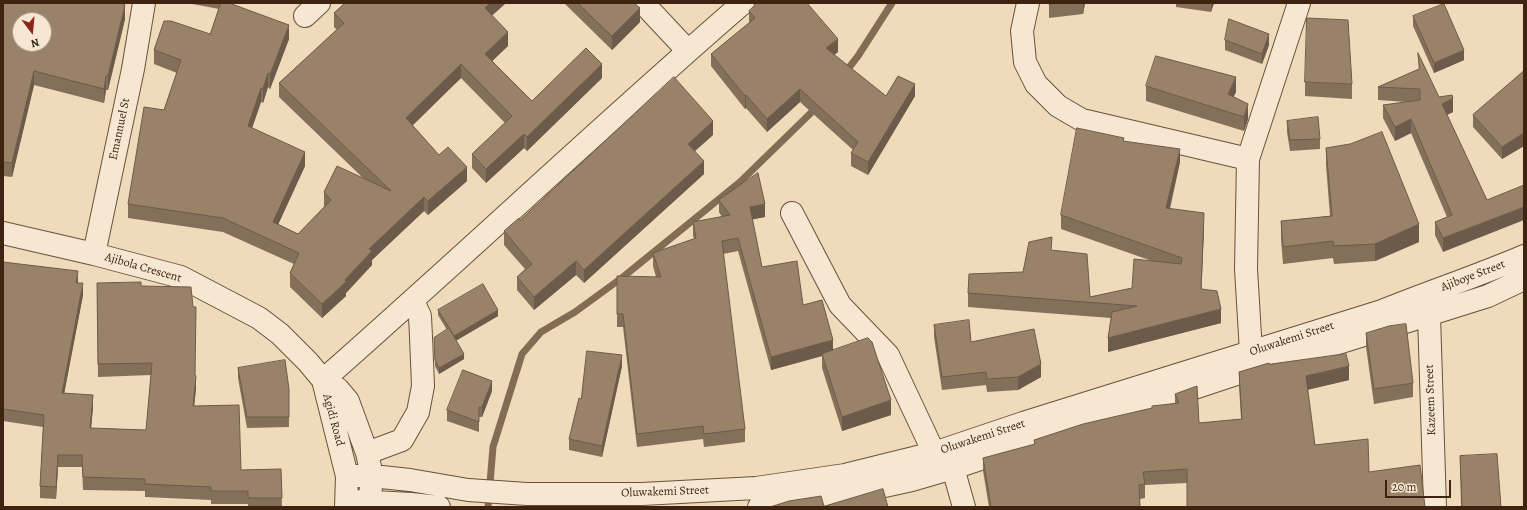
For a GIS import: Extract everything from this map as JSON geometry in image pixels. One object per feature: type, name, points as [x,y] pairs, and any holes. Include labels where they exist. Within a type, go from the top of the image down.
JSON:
[{"type":"street","name":"Emannuel St","points":[[94,254],[133,69],[144,3]]},
{"type":"street","points":[[643,3],[688,51]]},
{"type":"street","points":[[323,380],[413,301],[688,51],[743,3]]},
{"type":"street","points":[[1028,3],[1022,31],[1025,62],[1036,84],[1058,106],[1082,120],[1248,159]]},
{"type":"street","points":[[1251,352],[1246,269],[1248,159],[1299,3]]},
{"type":"street","points":[[792,213],[840,305],[888,355],[934,453]]},
{"type":"street","name":"Ajibola Crescent","points":[[3,233],[94,254],[181,277],[259,318],[280,334],[308,362],[323,380]]},
{"type":"street","name":"Ajiboye Street","points":[[1422,295],[1482,274],[1524,256]]},
{"type":"street","name":"Ajiboye Street","points":[[1429,315],[1488,296],[1524,279]]},
{"type":"street","name":"Oluwakemi Street","points":[[347,476],[372,476],[410,480],[468,490],[527,494],[642,494],[756,488],[846,475],[934,453],[1382,311],[1422,295]]},
{"type":"street","name":"Kazeem Street","points":[[1422,295],[1429,315],[1435,507]]},
{"type":"street","points":[[367,453],[402,440],[418,412],[423,386],[421,337],[420,316],[413,301]]},
{"type":"street","name":"Oluwakemi Street","points":[[759,507],[848,494],[912,480],[953,468],[1239,373],[1429,315]]},
{"type":"street","name":"Agidi Road","points":[[323,380],[338,390],[348,401],[367,453],[372,476],[369,504]]},
{"type":"street","name":"Agidi Road","points":[[323,380],[347,476],[346,504]]},
{"type":"street","points":[[953,468],[964,507]]},
{"type":"street","points":[[346,504],[439,507]]},
{"type":"building","points":[[3,3],[120,3],[125,5],[108,76],[106,76],[104,89],[34,71],[12,163],[3,162]]},
{"type":"building","points":[[221,3],[229,3],[289,25],[270,75],[268,73],[263,89],[261,88],[248,126],[305,152],[273,222],[298,234],[331,200],[324,192],[337,166],[391,191],[279,83],[344,23],[334,13],[345,3],[490,3],[485,8],[508,32],[485,54],[532,101],[586,48],[602,64],[527,137],[524,134],[486,169],[472,154],[512,116],[461,64],[406,118],[439,155],[448,147],[467,167],[428,201],[424,197],[369,249],[372,251],[345,280],[346,282],[322,304],[290,273],[299,253],[223,218],[128,204],[144,107],[164,110],[181,60],[154,50],[164,21],[171,21],[210,34]]},
{"type":"building","points":[[578,3],[634,3],[640,8],[612,36]]},
{"type":"building","points":[[758,3],[807,3],[838,39],[826,48],[886,96],[898,76],[915,84],[868,162],[851,153],[858,142],[800,89],[767,119],[746,95],[745,96],[711,54],[755,18],[749,11]]},
{"type":"building","points":[[1444,4],[1464,50],[1434,63],[1413,16]]},
{"type":"building","points":[[1307,18],[1348,20],[1352,84],[1305,82]]},
{"type":"building","points":[[1229,19],[1269,34],[1262,54],[1225,40]]},
{"type":"building","points":[[1418,53],[1439,97],[1452,95],[1453,98],[1442,104],[1487,200],[1524,185],[1524,207],[1443,238],[1435,222],[1452,215],[1411,119],[1395,127],[1383,105],[1420,100],[1420,89],[1378,87],[1419,69]]},
{"type":"building","points":[[1156,56],[1236,77],[1228,94],[1248,104],[1244,117],[1146,86]]},
{"type":"building","points":[[1524,71],[1524,133],[1502,147],[1473,115]]},
{"type":"building","points":[[674,77],[713,121],[688,144],[704,161],[584,270],[576,261],[534,297],[517,277],[532,264],[504,231],[519,218],[520,220]]},
{"type":"building","points":[[1318,117],[1320,139],[1290,140],[1287,121]]},
{"type":"building","points":[[1077,128],[1124,138],[1123,141],[1180,149],[1166,208],[1204,213],[1201,289],[1217,291],[1221,309],[1108,338],[1112,312],[1137,306],[968,293],[969,274],[1023,272],[1029,242],[1052,237],[1051,250],[1087,254],[1090,297],[1132,288],[1134,259],[1181,264],[1182,258],[1061,215]]},
{"type":"building","points":[[1382,132],[1419,224],[1375,244],[1334,246],[1333,241],[1283,247],[1281,221],[1332,216],[1326,148],[1350,144]]},
{"type":"building","points":[[758,173],[765,204],[750,207],[762,267],[797,261],[803,305],[822,300],[833,340],[771,357],[738,238],[722,241],[745,429],[704,434],[703,426],[637,434],[623,314],[617,314],[617,276],[661,277],[653,253],[696,238],[693,222],[730,215],[719,200]]},
{"type":"building","points":[[3,262],[78,271],[76,283],[83,283],[62,393],[93,395],[90,428],[146,430],[152,363],[98,364],[97,283],[141,282],[141,286],[191,287],[193,307],[196,307],[196,376],[193,406],[239,405],[241,470],[281,469],[282,498],[248,498],[248,491],[211,491],[211,487],[145,484],[145,479],[83,477],[82,455],[58,455],[56,487],[40,486],[44,415],[3,409]]},
{"type":"building","points":[[483,284],[498,310],[454,336],[438,310]]},
{"type":"building","points":[[969,320],[971,342],[1034,329],[1041,364],[1018,377],[987,379],[986,372],[942,377],[934,325]]},
{"type":"building","points":[[1406,324],[1413,383],[1374,389],[1366,333],[1389,326]]},
{"type":"building","points":[[449,328],[464,354],[439,368],[435,360],[434,338]]},
{"type":"building","points":[[868,338],[872,342],[891,400],[842,417],[822,354]]},
{"type":"building","points":[[587,351],[622,355],[602,446],[569,439],[579,398],[581,399]]},
{"type":"building","points":[[1346,354],[1349,366],[1306,376],[1315,445],[1368,439],[1369,472],[1420,465],[1425,507],[1187,507],[1187,469],[1143,472],[1145,484],[1139,485],[1140,507],[991,507],[983,458],[1035,444],[1034,440],[1083,424],[1152,408],[1152,406],[1179,403],[1175,394],[1197,386],[1199,423],[1242,419],[1239,372],[1269,363]]},
{"type":"building","points":[[285,360],[289,389],[289,417],[247,417],[238,368]]},
{"type":"building","points":[[463,370],[492,381],[482,407],[479,407],[479,422],[447,410]]},
{"type":"building","points":[[1497,454],[1501,507],[1462,507],[1460,456]]},
{"type":"building","points":[[883,489],[888,507],[770,507],[789,501],[821,496],[824,506]]},
{"type":"waterway","points":[[844,74],[858,56],[892,3]]},
{"type":"waterway","points":[[488,507],[493,447],[522,354],[541,332],[575,312],[623,277],[740,182],[817,107]]}]
